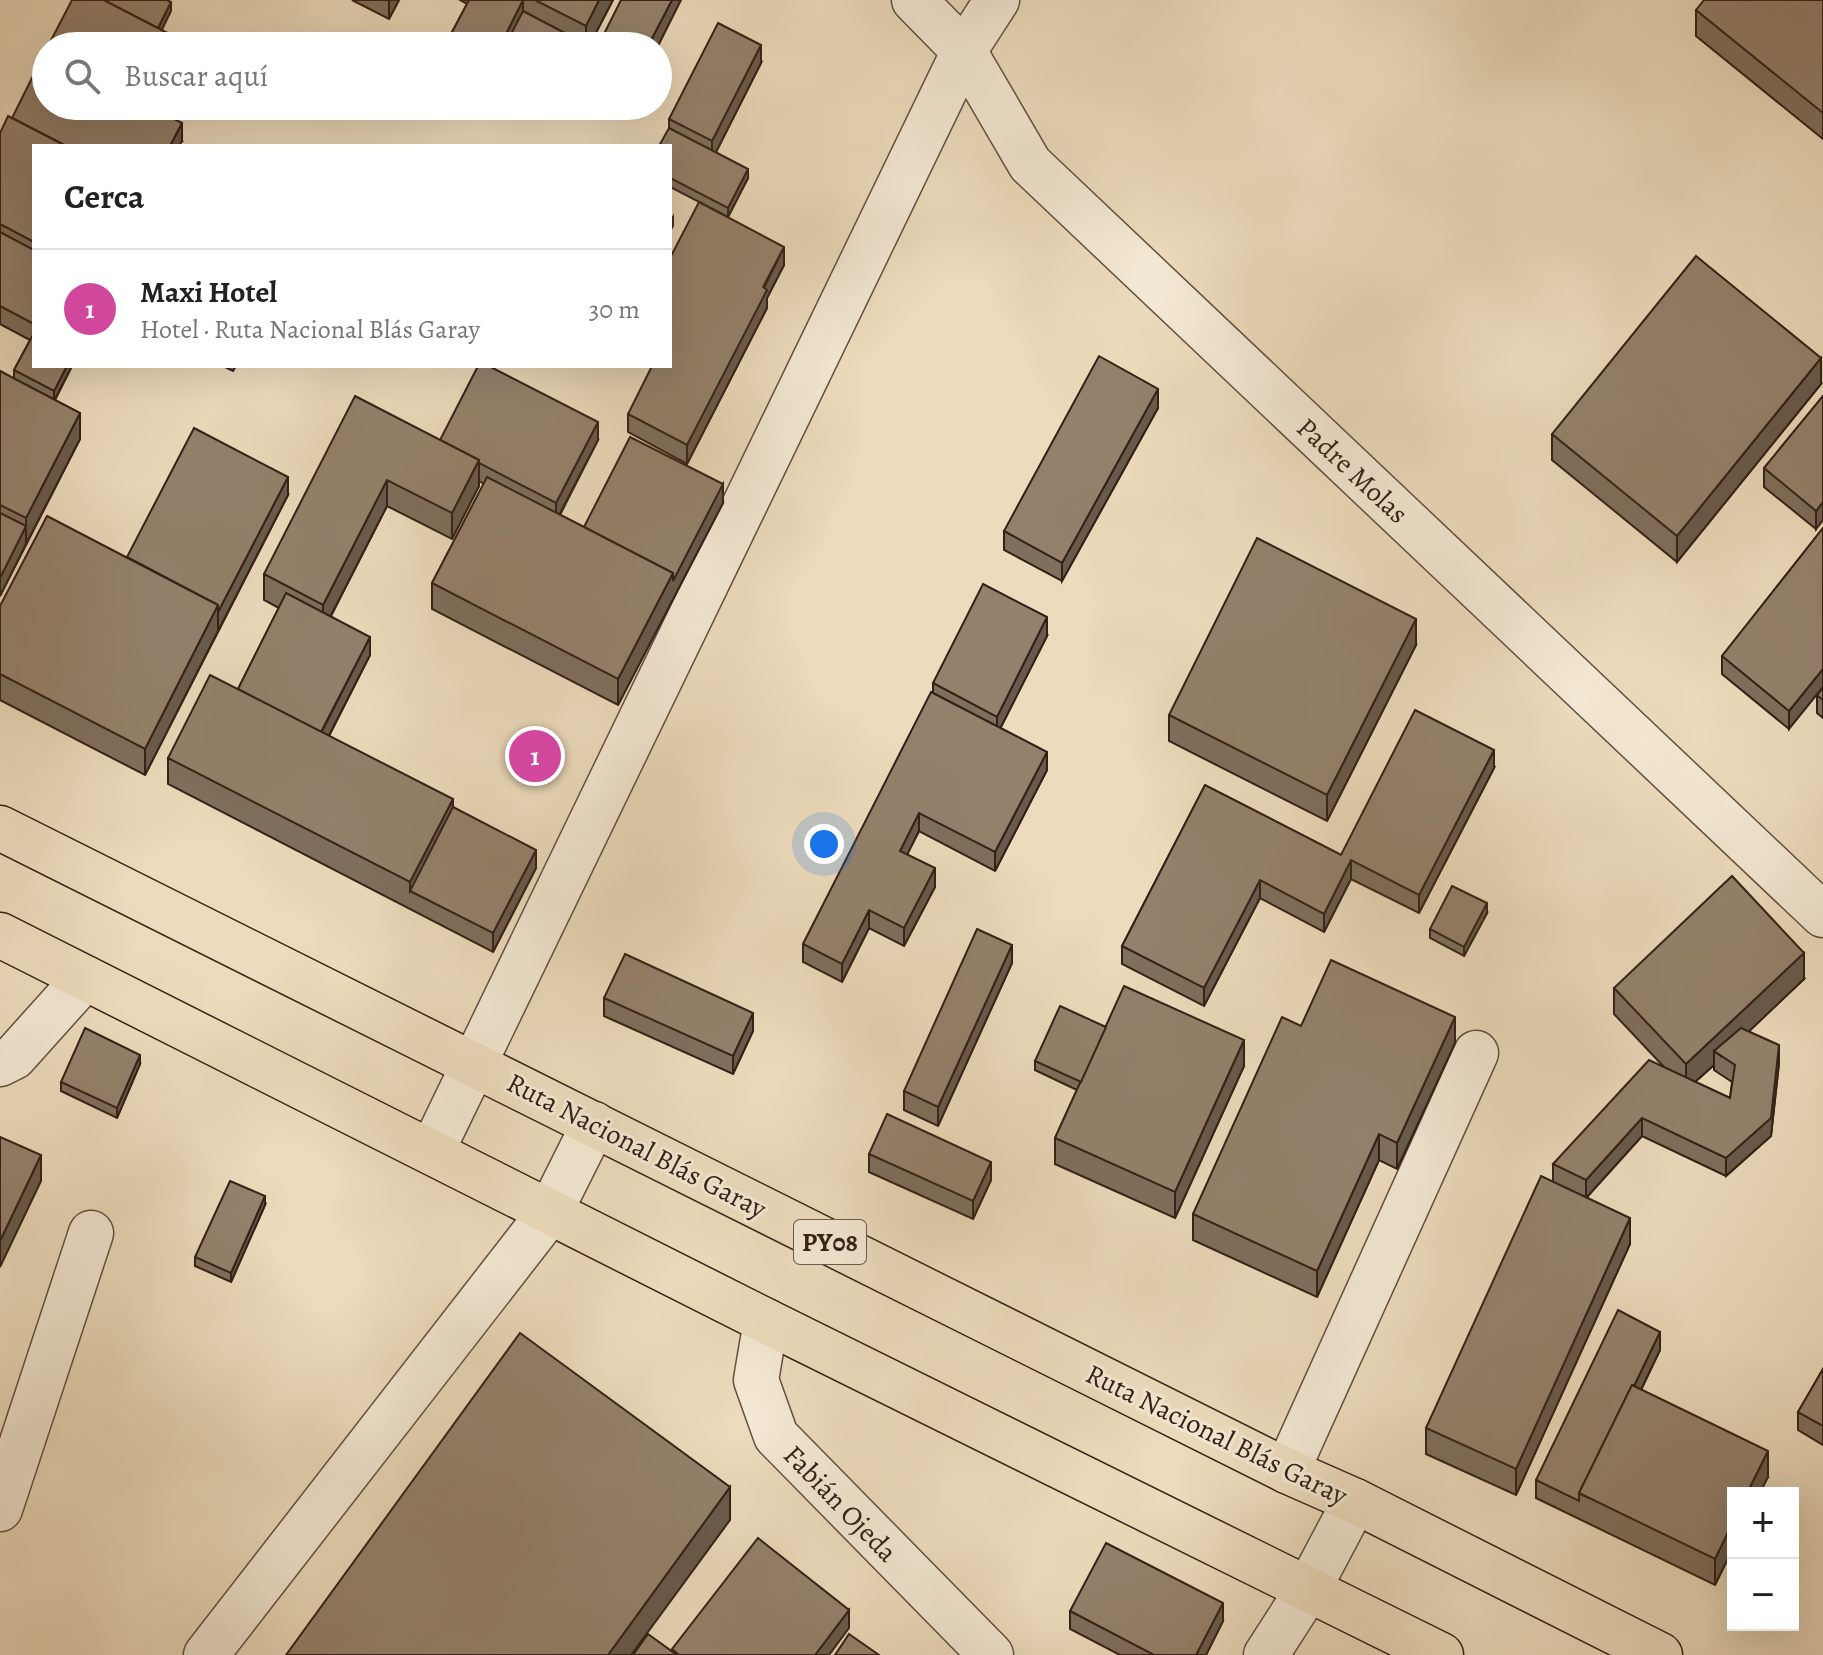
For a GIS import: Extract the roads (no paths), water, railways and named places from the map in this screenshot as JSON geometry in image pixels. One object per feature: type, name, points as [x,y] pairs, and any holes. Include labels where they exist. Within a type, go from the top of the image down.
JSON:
[{"type":"highway","name":"Ruta Nacional Blás Garay","points":[[0,828],[1660,1655]]},
{"type":"highway","points":[[0,935],[766,1321],[1441,1655]]},
{"type":"street","name":"Padre Molas","points":[[914,0],[964,51],[1030,164],[1823,915]]},
{"type":"street","points":[[432,1151],[964,51],[997,0]]},
{"type":"street","points":[[0,1064],[14,1057],[85,978]]},
{"type":"street","points":[[1287,1471],[1476,1053]]},
{"type":"street","points":[[206,1655],[550,1212],[594,1124]]},
{"type":"street","points":[[0,1509],[91,1233]]},
{"type":"street","name":"Fabián Ojeda","points":[[766,1321],[756,1380],[776,1436],[991,1655]]},
{"type":"street","points":[[1266,1655],[1309,1588],[1355,1501]]},
{"type":"place","name":"Maxi Hotel","points":[[535,756]]}]
